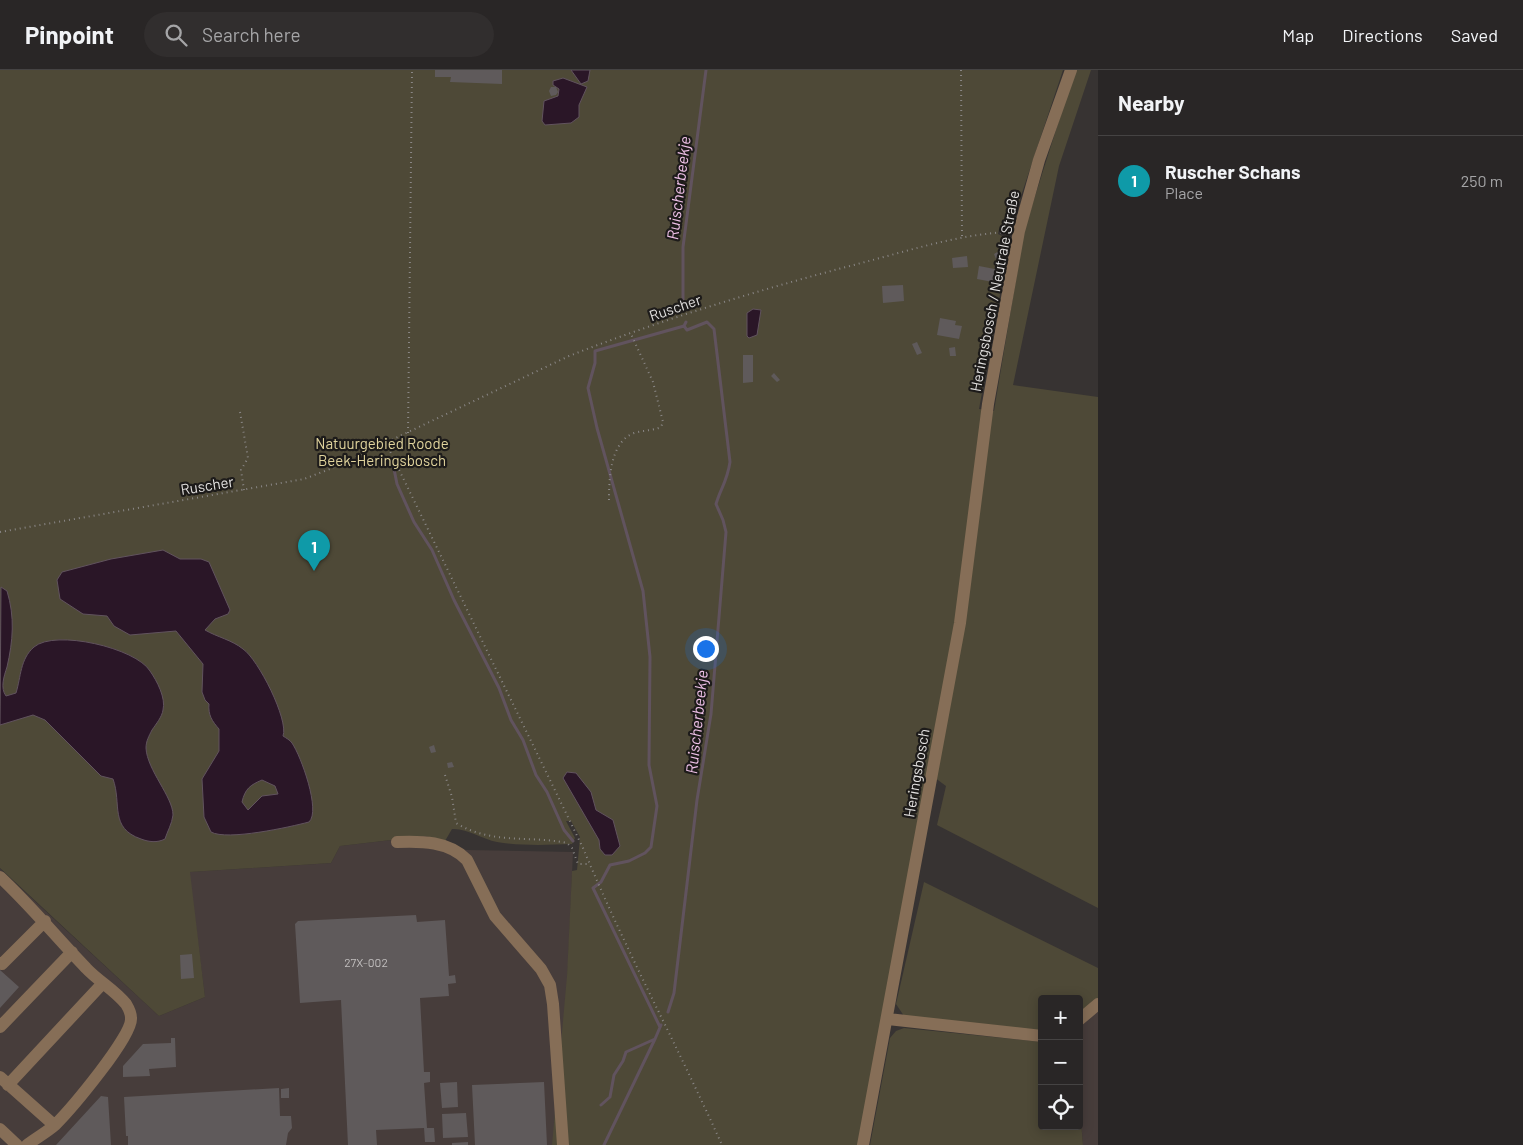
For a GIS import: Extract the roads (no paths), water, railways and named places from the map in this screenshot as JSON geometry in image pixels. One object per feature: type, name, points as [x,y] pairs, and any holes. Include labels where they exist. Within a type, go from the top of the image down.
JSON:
[{"type":"street","name":"Heringsbosch / Neutrale Straße","points":[[988,404],[1020,231],[1039,160],[1071,70]]},
{"type":"street","name":"Heringsbosch","points":[[863,1145],[888,1019],[960,623],[988,404]]},
{"type":"street","points":[[397,842],[426,843],[450,847],[460,853],[467,860],[495,916],[541,969],[550,985],[563,1145]]},
{"type":"street","points":[[0,877],[72,952],[125,1003],[130,1012],[131,1027],[89,1086],[54,1126],[27,1145]]},
{"type":"street","points":[[0,963],[2,964],[44,921]]},
{"type":"street","points":[[0,1027],[72,952]]},
{"type":"street","points":[[54,1126],[4,1081],[103,983]]},
{"type":"street","points":[[1083,1017],[1098,1004]]},
{"type":"street","points":[[888,1019],[1038,1036]]},
{"type":"street","points":[[0,1130],[17,1145]]},
{"type":"waterway","name":"Ruischerbeekje","points":[[685,309],[683,301],[683,247],[706,70]]},
{"type":"waterway","name":"Ruischerbeekje","points":[[668,1012],[674,993],[697,800],[711,714],[726,532],[716,504],[730,462],[714,329],[707,322],[687,330],[684,326],[686,322]]},
{"type":"waterway","points":[[660,1027],[593,888],[601,882],[610,865],[629,861],[645,853],[651,847],[657,806],[649,765],[650,657],[643,591],[597,428],[588,388],[595,363],[595,351],[684,326]]},
{"type":"waterway","points":[[388,458],[414,522],[432,550],[454,600],[499,688],[511,720],[523,740],[536,775],[547,792],[564,830],[573,841]]},
{"type":"waterway","name":"Ruischerbeekje","points":[[601,1105],[610,1097],[614,1075],[623,1061],[626,1052],[655,1039],[661,1025]]},
{"type":"waterway","name":"Ruischerbeekje","points":[[604,1145],[655,1039]]},
{"type":"place","name":"Ruscher Schans","points":[[314,571]]},
{"type":"park label","name":"Natuurgebied Roode Beek-Heringsbosch","points":[[382,452]]}]
